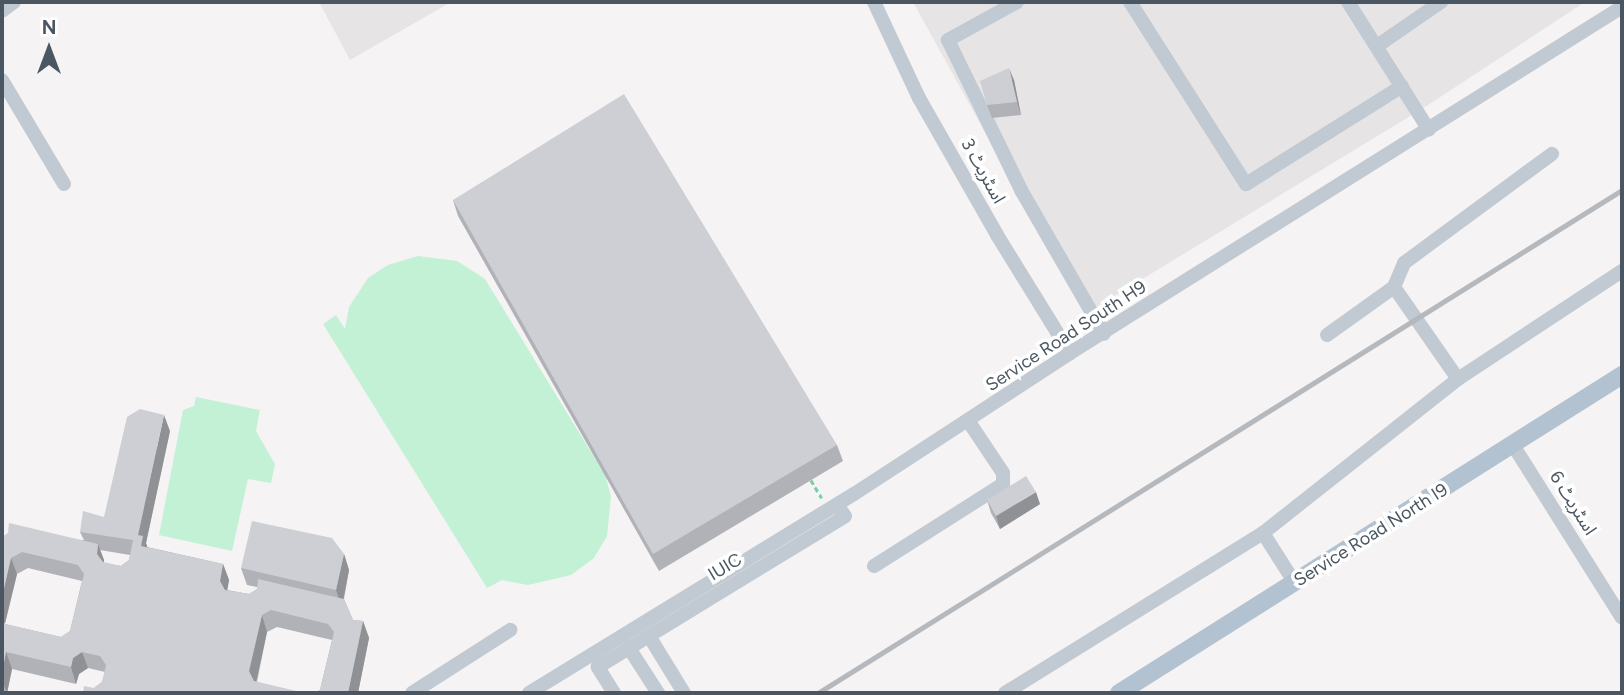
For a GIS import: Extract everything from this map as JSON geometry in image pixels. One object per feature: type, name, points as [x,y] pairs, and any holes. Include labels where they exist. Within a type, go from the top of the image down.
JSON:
[{"type":"main road","name":"Service Road North I9","points":[[1119,693],[1622,375]]},
{"type":"street","points":[[2,11],[14,2]]},
{"type":"street","name":"اسٹریٹ 3","points":[[874,2],[919,98],[997,235],[1070,353]]},
{"type":"street","points":[[1017,2],[948,40],[1021,190],[1104,334]]},
{"type":"street","points":[[1130,2],[1246,184],[1402,86]]},
{"type":"street","points":[[1348,2],[1429,131]]},
{"type":"street","points":[[1377,46],[1441,2]]},
{"type":"street","name":"Service Road South H9","points":[[530,693],[837,511],[1070,353],[1429,131],[1622,7]]},
{"type":"street","points":[[2,80],[64,184]]},
{"type":"street","points":[[1327,335],[1394,287],[1404,263],[1552,154]]},
{"type":"street","points":[[1005,693],[1263,533],[1458,379],[1622,271]]},
{"type":"street","points":[[1394,287],[1458,379]]},
{"type":"street","points":[[874,566],[1003,484],[1003,473],[969,422]]},
{"type":"street","name":"اسٹریٹ 6","points":[[1513,445],[1620,610]]},
{"type":"street","name":"IUIC","points":[[614,693],[598,667],[837,511]]},
{"type":"street","points":[[1263,533],[1295,583]]},
{"type":"street","points":[[412,693],[510,630]]},
{"type":"street","points":[[649,636],[684,693]]},
{"type":"street","points":[[627,649],[658,693]]},
{"type":"path","points":[[809,478],[837,511]]},
{"type":"shaded area","points":[[319,2],[451,2],[350,60]]},
{"type":"shaded area","points":[[913,2],[1585,2],[1425,107],[1085,314]]},
{"type":"green space","points":[[418,256],[457,261],[485,279],[605,475],[611,496],[607,536],[594,558],[571,575],[528,585],[502,580],[487,588],[323,324],[336,315],[345,329],[349,307],[368,278],[388,265]]},
{"type":"green space","points":[[196,397],[260,410],[256,431],[275,464],[271,483],[248,479],[232,551],[159,535],[183,410],[194,406]]},
{"type":"building","points":[[1009,68],[1017,102],[987,105],[980,81]]},
{"type":"building","points":[[624,94],[837,445],[653,554],[453,200]]},
{"type":"building","points":[[140,409],[164,415],[138,535],[143,536],[141,546],[223,564],[220,581],[225,590],[249,594],[257,589],[258,579],[344,599],[353,620],[363,621],[348,693],[314,693],[320,690],[334,632],[328,624],[271,610],[262,615],[249,671],[254,681],[305,693],[83,693],[84,686],[94,688],[102,682],[106,665],[100,656],[82,652],[73,658],[71,667],[6,652],[2,673],[2,618],[5,624],[61,637],[70,631],[84,574],[78,565],[22,552],[11,558],[2,597],[2,537],[8,533],[9,523],[98,544],[97,554],[103,562],[121,566],[129,560],[133,540],[80,532],[83,511],[104,517],[127,417]]},
{"type":"building","points":[[1026,476],[1036,492],[996,516],[987,500]]},
{"type":"building","points":[[252,521],[332,538],[344,554],[336,590],[241,568]]},
{"type":"railway","points":[[818,693],[1622,190]]}]
